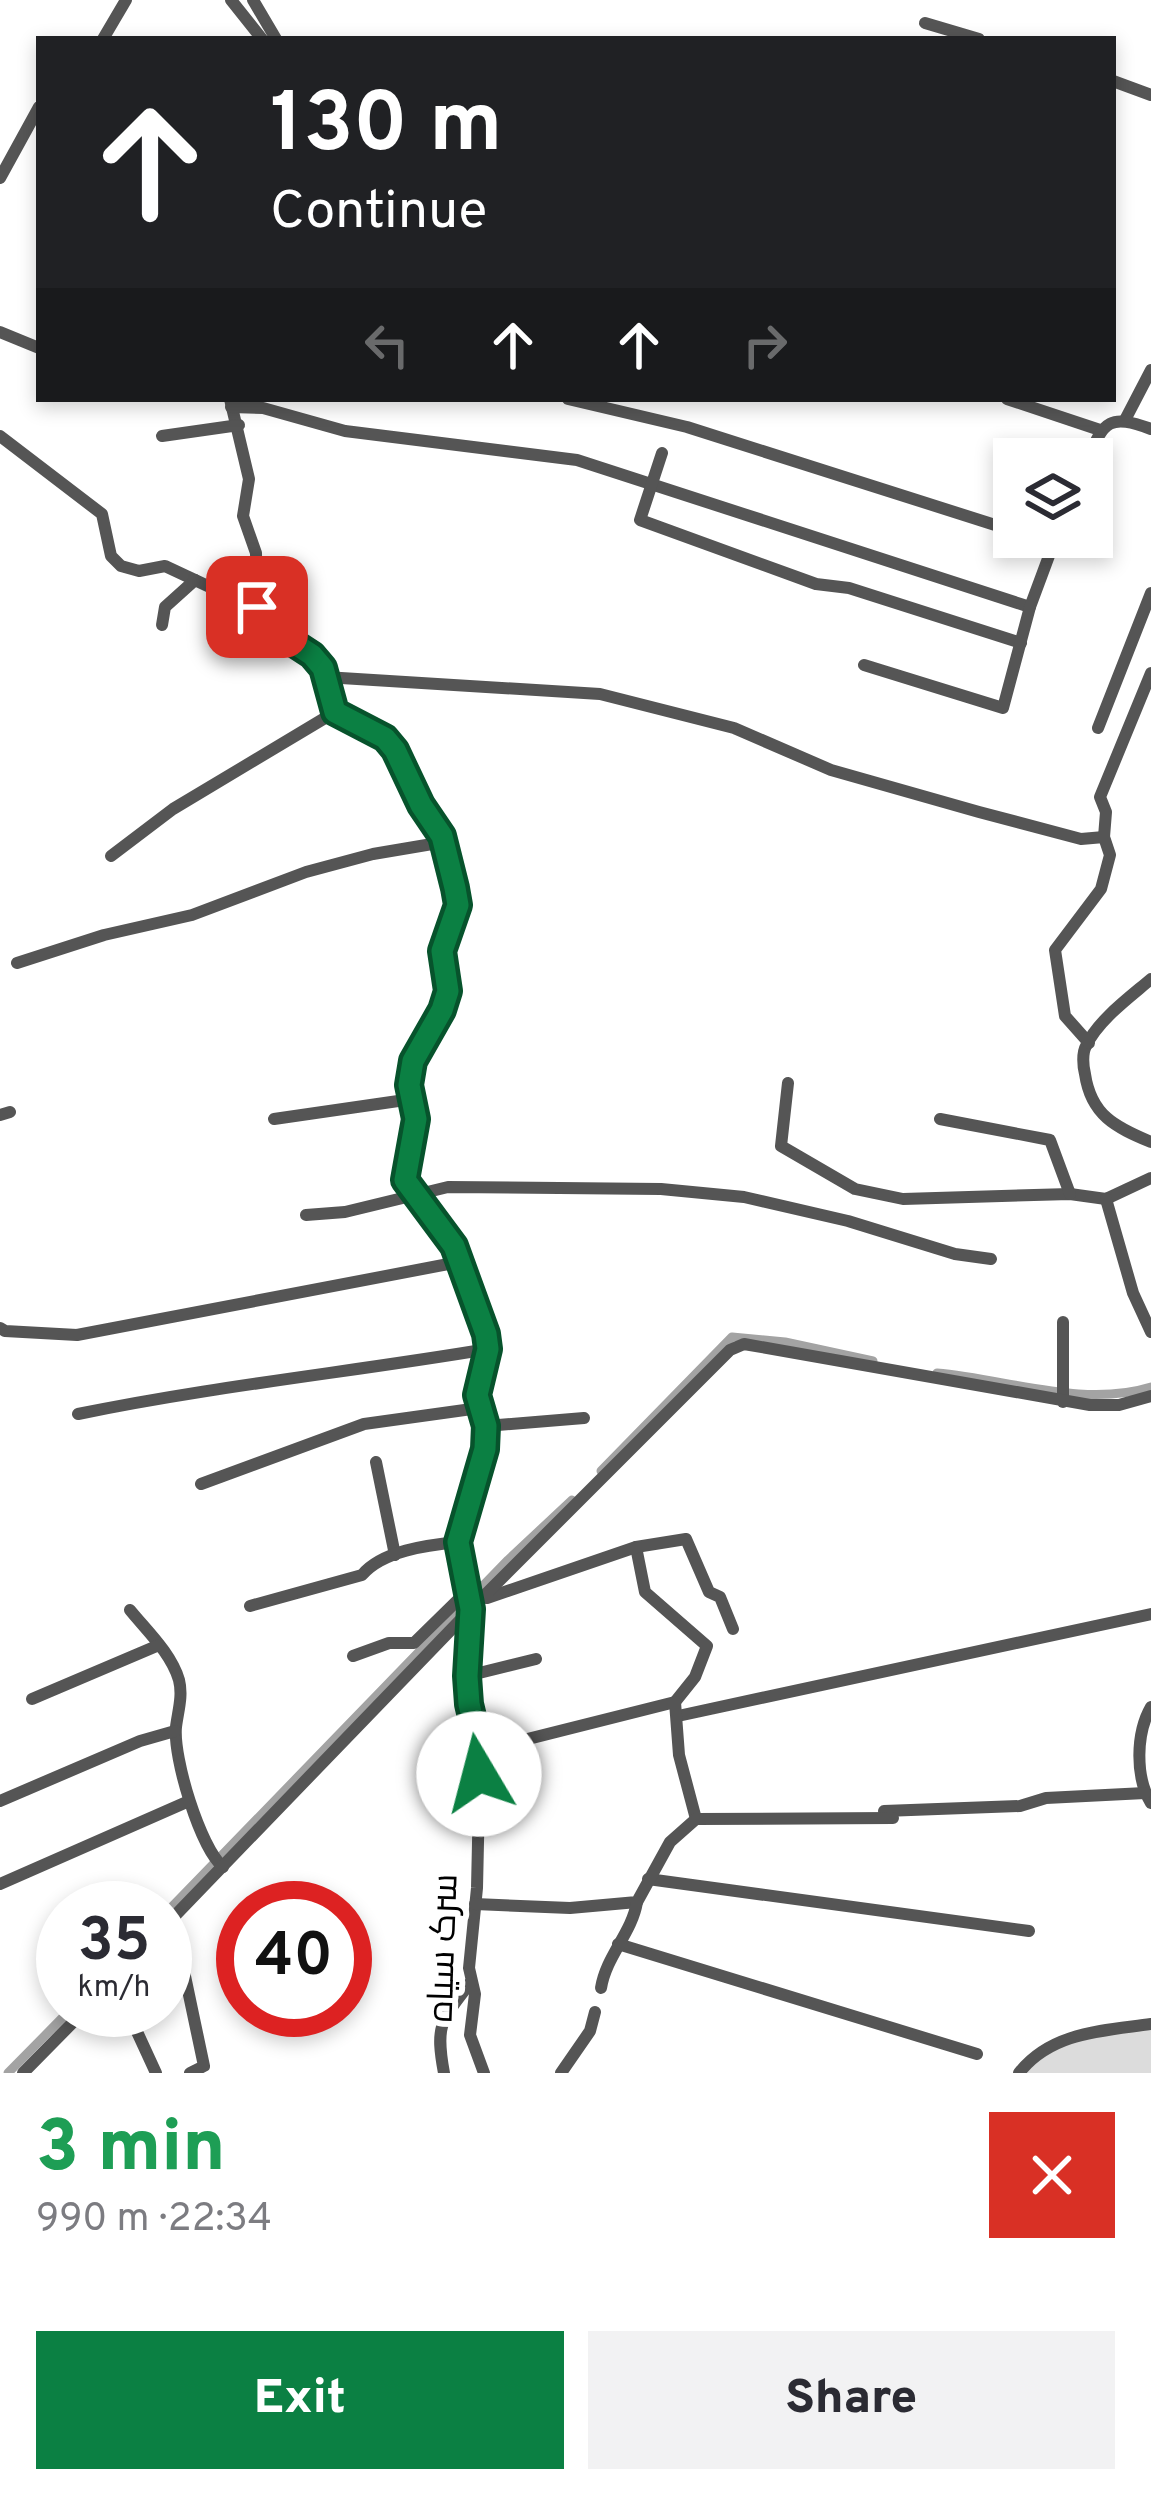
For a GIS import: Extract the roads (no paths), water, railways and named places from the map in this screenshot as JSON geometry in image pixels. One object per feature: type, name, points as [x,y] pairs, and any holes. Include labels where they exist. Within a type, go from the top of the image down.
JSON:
[{"type":"street","points":[[105,36],[126,0]]},
{"type":"street","points":[[232,0],[260,36]]},
{"type":"street","points":[[253,0],[274,36]]},
{"type":"street","points":[[925,23],[969,36]]},
{"type":"street","points":[[1116,82],[1151,95]]},
{"type":"street","points":[[0,178],[36,112]]},
{"type":"street","points":[[0,332],[36,347]]},
{"type":"street","points":[[1125,420],[1151,370]]},
{"type":"street","points":[[581,402],[687,427],[993,524]]},
{"type":"street","points":[[1016,402],[1100,430]]},
{"type":"street","points":[[230,403],[249,479],[243,516],[256,553],[255,592],[262,615],[287,642],[312,655],[326,677],[335,712],[385,738],[395,750],[444,842],[458,905],[442,951],[448,991],[413,1061],[409,1085],[416,1119],[405,1180],[444,1230],[488,1349],[478,1381],[479,1408],[486,1426],[482,1466],[458,1542],[372,1562],[362,1575],[250,1606]]},
{"type":"street","points":[[230,403],[345,431],[577,460],[1030,607]]},
{"type":"street","points":[[1097,438],[1111,422],[1125,420],[1151,429]]},
{"type":"street","points":[[162,436],[239,425]]},
{"type":"street","points":[[0,436],[102,514],[111,556],[122,566],[140,571],[165,566],[212,588],[245,615],[262,615]]},
{"type":"street","points":[[662,453],[640,520],[816,584],[849,588],[1021,643]]},
{"type":"street","points":[[863,664],[1003,708],[1048,558]]},
{"type":"street","points":[[162,625],[165,607],[195,580]]},
{"type":"street","points":[[1099,728],[1151,593]]},
{"type":"street","points":[[1089,1043],[1065,1016],[1055,950],[1101,889],[1110,855],[1100,797],[1151,674]]},
{"type":"street","points":[[326,677],[600,694],[734,728],[832,770],[874,782],[1081,839],[1104,837]]},
{"type":"street","points":[[111,856],[173,809],[335,712]]},
{"type":"street","points":[[17,963],[104,935],[192,915],[307,872],[444,842]]},
{"type":"street","points":[[1151,979],[1089,1043],[1084,1067],[1094,1108],[1106,1122],[1151,1142]]},
{"type":"street","points":[[788,1083],[781,1146],[855,1189],[903,1198],[1070,1194],[1106,1199],[1151,1178]]},
{"type":"street","points":[[274,1120],[412,1099]]},
{"type":"street","points":[[940,1119],[1050,1140],[1070,1194]]},
{"type":"street","points":[[306,1215],[345,1212],[448,1187],[661,1189],[723,1195],[848,1221],[955,1254],[991,1259]]},
{"type":"street","points":[[1106,1199],[1133,1293],[1151,1332]]},
{"type":"street","points":[[0,1328],[77,1335],[459,1262]]},
{"type":"street","points":[[1133,1293],[1151,1287]]},
{"type":"street","points":[[1063,1322],[1063,1395]]},
{"type":"street","points":[[192,1895],[470,1601],[730,1349],[744,1344],[1119,1405],[1151,1396]]},
{"type":"street","points":[[78,1414],[196,1390],[322,1377],[488,1349]]},
{"type":"street","points":[[201,1484],[364,1424],[479,1408]]},
{"type":"street","points":[[486,1426],[584,1418]]},
{"type":"street","points":[[376,1462],[395,1555]]},
{"type":"street","points":[[353,1656],[389,1643],[414,1643],[470,1601],[636,1546],[686,1539],[709,1592],[720,1597],[734,1629]]},
{"type":"street","name":"سرک سیاه","points":[[458,1542],[470,1601],[469,1704],[480,1751],[470,1983],[476,1994],[470,2035],[484,2073]]},
{"type":"street","points":[[636,1546],[645,1592],[707,1646],[676,1709],[677,1741],[696,1819]]},
{"type":"street","points":[[130,1610],[159,1645],[180,1683],[175,1731],[189,1801],[206,1848],[219,1864]]},
{"type":"street","points":[[480,1751],[1151,1614]]},
{"type":"street","points":[[32,1699],[159,1645]]},
{"type":"street","points":[[467,1676],[536,1659]]},
{"type":"street","points":[[858,1812],[997,1808],[1046,1798],[1148,1798],[1140,1763],[1142,1722],[1151,1707]]},
{"type":"street","points":[[0,1801],[140,1741],[175,1731]]},
{"type":"street","points":[[0,1884],[189,1801]]},
{"type":"street","points":[[601,1988],[604,1967],[635,1914],[648,1879],[670,1842],[696,1819],[893,1818]]},
{"type":"street","points":[[648,1879],[1029,1931]]},
{"type":"street","points":[[475,1904],[570,1908],[637,1902]]},
{"type":"street","points":[[618,1944],[977,2054]]},
{"type":"street","points":[[444,2073],[437,2042],[440,2027],[470,1983]]},
{"type":"street","points":[[190,2073],[204,2066],[192,2009]]},
{"type":"street","points":[[560,2069],[579,2050],[595,2012]]},
{"type":"street","points":[[1019,2073],[1050,2044],[1151,2024]]},
{"type":"street","points":[[23,2073],[58,2037]]},
{"type":"street","points":[[139,2037],[156,2073]]},
{"type":"waterway","points":[[601,1471],[732,1337],[785,1342],[873,1361]]},
{"type":"waterway","points":[[937,1373],[1099,1395],[1151,1387]]},
{"type":"waterway","points":[[192,1886],[572,1500]]},
{"type":"waterway","points":[[8,2073],[43,2037]]}]
